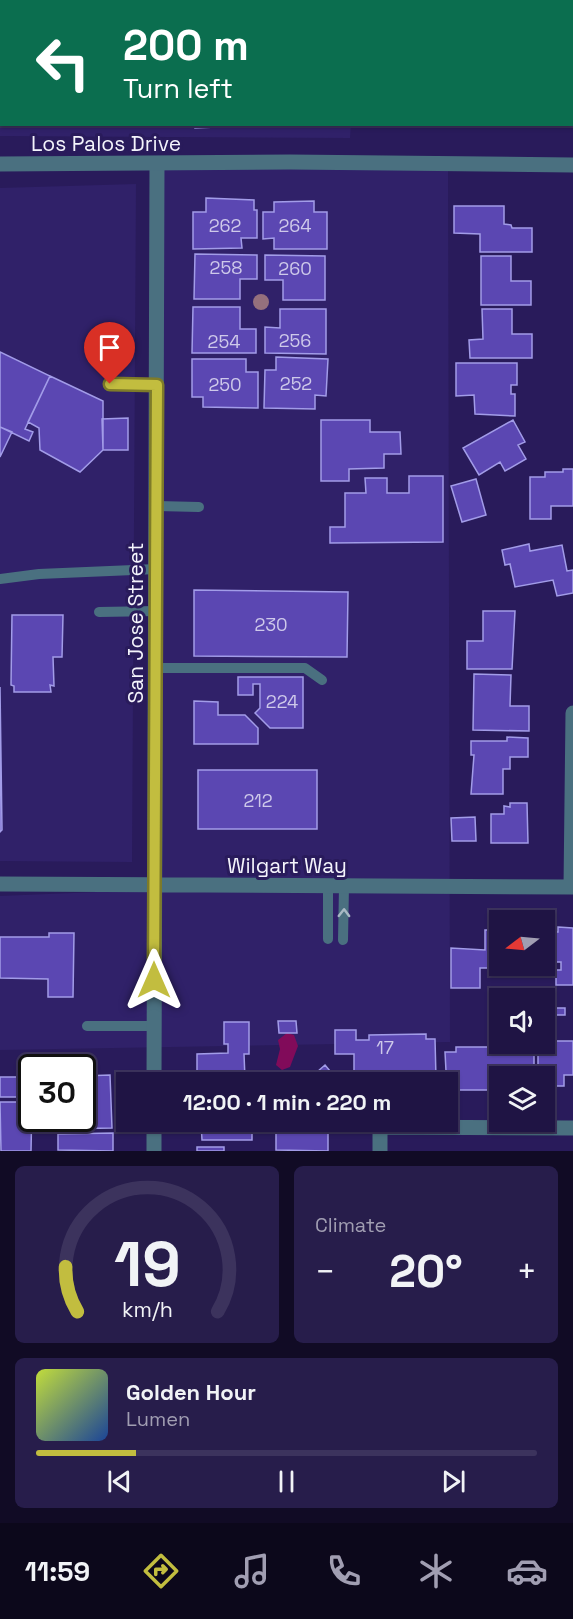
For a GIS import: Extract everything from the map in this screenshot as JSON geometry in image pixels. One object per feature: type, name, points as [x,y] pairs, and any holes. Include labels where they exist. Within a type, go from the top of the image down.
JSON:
[{"type":"street","name":"Los Palos Drive","points":[[0,164],[290,162],[573,165]]},
{"type":"street","name":"San Jose Street","points":[[154,1072],[157,164]]},
{"type":"street","points":[[572,886],[573,713]]},
{"type":"street","name":"Wilgart Way","points":[[0,884],[572,886]]},
{"type":"street","points":[[380,1151],[380,1127],[573,1128]]},
{"type":"street","points":[[154,1132],[154,1151]]},
{"type":"lane","points":[[110,384],[157,385]]},
{"type":"lane","points":[[157,506],[199,507]]},
{"type":"lane","points":[[0,579],[49,573],[157,569]]},
{"type":"lane","points":[[99,612],[157,611]]},
{"type":"lane","points":[[156,668],[305,669],[322,680]]},
{"type":"lane","points":[[328,886],[328,939]]},
{"type":"lane","points":[[343,940],[344,886]]},
{"type":"lane","points":[[87,1026],[154,1026]]},
{"type":"shaded area","points":[[0,126],[351,126],[350,138],[0,136]]},
{"type":"shaded area","points":[[448,163],[450,1042],[0,1050],[0,896],[97,892],[155,886],[157,164]]},
{"type":"shaded area","points":[[136,184],[132,862],[0,861],[0,188]]},
{"type":"shaded area","points":[[287,1033],[294,1035],[298,1046],[290,1067],[282,1070],[276,1065],[280,1049],[278,1040]]},
{"type":"building","points":[[195,126],[238,126],[195,128]]},
{"type":"building","points":[[206,198],[254,200],[254,210],[257,210],[257,238],[241,238],[242,248],[193,249],[193,212],[206,212]]},
{"type":"building","points":[[314,201],[314,212],[327,212],[327,249],[274,249],[274,238],[263,239],[263,212],[274,212],[274,202]]},
{"type":"building","points":[[454,206],[504,206],[504,224],[511,225],[512,228],[532,228],[532,252],[480,252],[480,234],[454,233]]},
{"type":"building","points":[[195,254],[257,255],[257,279],[240,279],[240,299],[194,299]]},
{"type":"building","points":[[265,255],[325,256],[325,300],[283,300],[283,280],[265,280]]},
{"type":"building","points":[[481,256],[511,256],[511,281],[531,281],[531,305],[481,305]]},
{"type":"building","points":[[193,307],[240,307],[240,329],[256,329],[256,353],[192,353]]},
{"type":"building","points":[[280,309],[326,309],[326,354],[265,353],[265,327],[280,328]]},
{"type":"building","points":[[482,309],[512,309],[512,334],[532,334],[532,358],[470,358],[469,340],[483,339]]},
{"type":"building","points":[[0,352],[50,376],[25,429],[33,432],[29,441],[0,427]]},
{"type":"building","points":[[276,357],[328,359],[326,396],[315,395],[315,409],[264,408],[265,370],[276,370]]},
{"type":"building","points":[[192,359],[246,359],[246,372],[258,372],[258,408],[203,407],[203,397],[192,397]]},
{"type":"building","points":[[456,363],[517,363],[517,385],[511,385],[511,394],[515,394],[515,416],[475,414],[474,395],[456,396]]},
{"type":"building","points":[[50,376],[103,401],[103,450],[80,472],[40,450],[39,428],[28,422]]},
{"type":"building","points":[[128,418],[128,450],[103,450],[102,419]]},
{"type":"building","points":[[321,420],[370,420],[370,432],[400,432],[401,454],[384,454],[384,468],[349,469],[349,481],[321,481]]},
{"type":"building","points":[[513,420],[525,442],[518,445],[526,459],[505,471],[500,462],[479,475],[463,448]]},
{"type":"building","points":[[0,427],[12,432],[0,457]]},
{"type":"building","points":[[563,469],[573,469],[573,506],[551,506],[551,519],[530,519],[530,477],[545,477],[545,472],[563,472]]},
{"type":"building","points":[[409,476],[443,476],[443,542],[330,543],[330,527],[345,527],[345,493],[366,493],[365,478],[387,478],[387,493],[409,493]]},
{"type":"building","points":[[476,479],[486,515],[462,522],[451,486]]},
{"type":"building","points":[[529,544],[530,551],[562,545],[567,571],[573,570],[573,593],[557,596],[553,580],[515,587],[510,564],[505,565],[502,550]]},
{"type":"building","points":[[194,590],[348,592],[347,657],[194,656]]},
{"type":"building","points":[[483,611],[515,611],[512,669],[467,669],[467,641],[483,641]]},
{"type":"building","points":[[12,615],[63,615],[62,657],[53,657],[54,686],[50,685],[51,692],[14,692],[14,686],[11,685]]},
{"type":"building","points":[[474,674],[511,675],[510,706],[529,706],[529,731],[473,730]]},
{"type":"building","points":[[238,677],[303,677],[303,728],[270,728],[255,713],[260,708],[260,684],[253,684],[253,695],[238,695]]},
{"type":"building","points":[[0,687],[2,830],[0,832]]},
{"type":"building","points":[[194,701],[218,702],[218,715],[245,715],[258,728],[258,744],[194,744]]},
{"type":"building","points":[[507,737],[528,738],[528,757],[510,757],[510,769],[503,769],[503,794],[471,794],[474,755],[471,755],[471,741],[507,741]]},
{"type":"building","points":[[198,770],[317,770],[317,829],[198,829]]},
{"type":"building","points":[[510,803],[527,803],[528,843],[491,843],[491,814],[504,814],[504,806],[510,807]]},
{"type":"building","points":[[475,817],[476,841],[452,841],[451,818]]},
{"type":"building","points":[[558,927],[573,928],[573,985],[556,985],[556,970],[561,970],[561,962],[555,962],[555,932],[558,932]]},
{"type":"building","points":[[485,930],[489,930],[489,968],[480,968],[480,988],[451,988],[451,948],[485,950]]},
{"type":"building","points":[[49,933],[74,933],[73,997],[48,997],[48,979],[0,978],[0,937],[49,937]]},
{"type":"building","points":[[555,1008],[565,1008],[565,1015],[555,1015]]},
{"type":"building","points":[[278,1021],[296,1021],[297,1033],[279,1033]]},
{"type":"building","points":[[224,1022],[249,1022],[249,1054],[244,1054],[245,1072],[197,1072],[197,1054],[228,1053],[228,1044],[224,1044]]},
{"type":"building","points":[[335,1030],[356,1030],[356,1040],[369,1040],[369,1035],[426,1034],[426,1039],[435,1039],[436,1072],[354,1072],[354,1054],[335,1054]]},
{"type":"building","points":[[555,1041],[573,1041],[573,1075],[564,1075],[564,1086],[555,1086],[555,1066],[538,1066],[538,1054],[555,1054]]},
{"type":"building","points":[[456,1047],[489,1047],[489,1054],[534,1054],[534,1066],[489,1066],[489,1090],[458,1090],[458,1072],[446,1072],[445,1052],[456,1052]]},
{"type":"building","points":[[325,1065],[331,1072],[317,1072]]},
{"type":"building","points":[[110,1075],[112,1128],[96,1128],[96,1076]]},
{"type":"building","points":[[0,1077],[18,1077],[18,1097],[0,1097]]},
{"type":"building","points":[[0,1102],[18,1102],[18,1132],[31,1132],[31,1151],[1,1151]]},
{"type":"building","points":[[202,1132],[252,1132],[252,1140],[202,1140]]},
{"type":"building","points":[[276,1132],[328,1132],[328,1151],[276,1150]]},
{"type":"building","points":[[113,1133],[113,1151],[58,1150],[58,1134]]},
{"type":"building","points":[[197,1147],[224,1147],[224,1151],[197,1151]]},
{"type":"route","points":[[110,384],[157,385],[154,980]]}]
